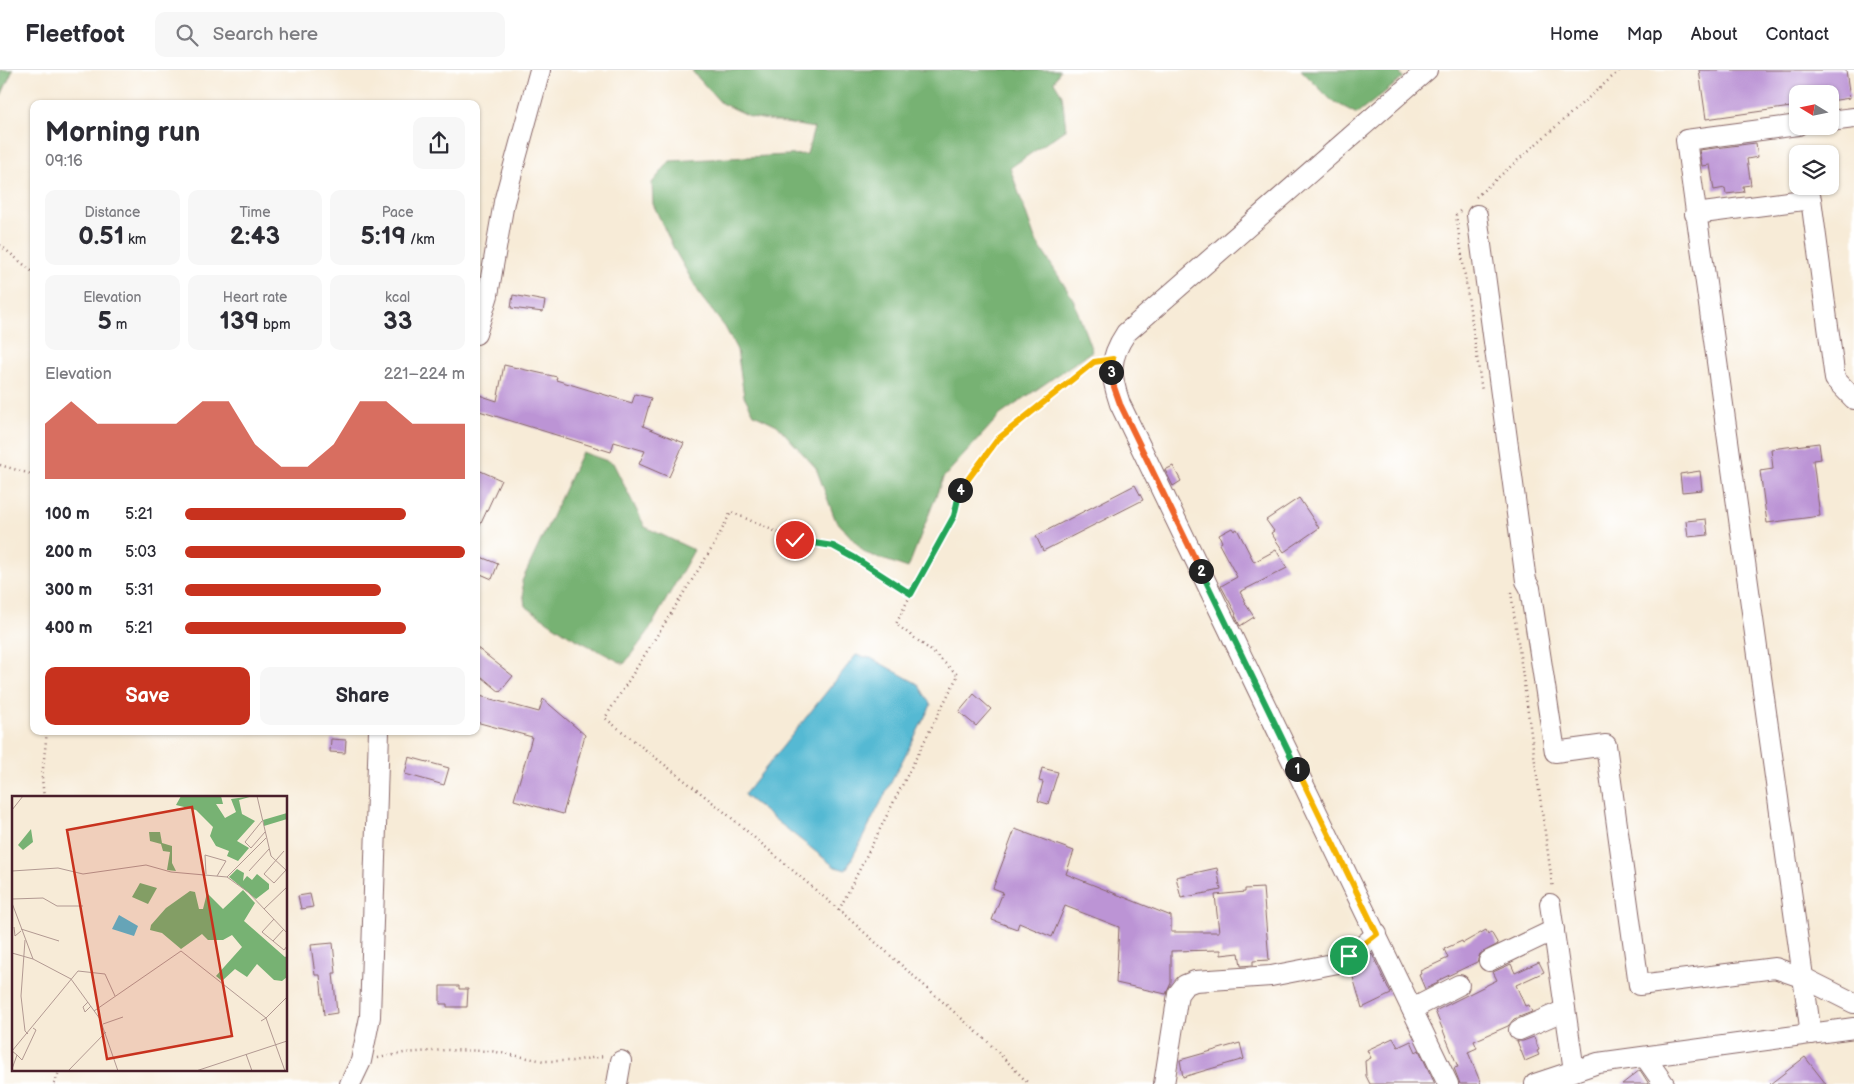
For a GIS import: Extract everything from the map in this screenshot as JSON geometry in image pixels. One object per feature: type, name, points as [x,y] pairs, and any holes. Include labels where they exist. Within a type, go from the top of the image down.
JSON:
[{"type":"street","points":[[480,321],[488,295],[504,202],[540,70]]},
{"type":"street","points":[[1427,70],[1126,333],[1118,346],[1111,372],[1120,404],[1448,1084]]},
{"type":"street","points":[[1839,120],[1854,118]]},
{"type":"street","points":[[1789,126],[1686,140],[1811,1034]]},
{"type":"street","points":[[1695,214],[1811,199],[1835,379],[1854,399]]},
{"type":"street","points":[[1477,216],[1526,581],[1530,588],[1555,752],[1606,745],[1639,985],[1775,968],[1804,978],[1854,1002]]},
{"type":"street","points":[[350,1084],[361,1061],[370,1017],[378,735]]},
{"type":"street","points":[[1550,904],[1574,1071]]},
{"type":"street","points":[[1489,961],[1554,930]]},
{"type":"street","points":[[1164,1084],[1178,994],[1185,985],[1195,981],[1271,976],[1343,962],[1377,934]]},
{"type":"street","points":[[1412,1008],[1459,985]]},
{"type":"street","points":[[1519,1030],[1565,1010]]},
{"type":"street","points":[[1535,1084],[1598,1063],[1854,1028]]},
{"type":"street","points":[[1645,1057],[1664,1084]]},
{"type":"street","points":[[617,1084],[621,1061]]},
{"type":"path","points":[[0,245],[30,270]]},
{"type":"path","points":[[839,910],[958,675],[929,649],[896,624],[954,516],[961,488],[998,439],[1094,362],[1113,359]]},
{"type":"path","points":[[0,465],[30,474]]},
{"type":"path","points":[[911,594],[833,546],[795,540],[731,512],[714,545],[605,718],[722,809],[987,1041],[1029,1084]]},
{"type":"path","points":[[44,796],[42,778],[47,735]]},
{"type":"path","points":[[361,1061],[404,1053],[446,1050],[491,1051],[544,1061],[572,1061],[600,1056],[614,1057],[621,1061]]},
{"type":"path","points":[[54,1084],[59,1072]]},
{"type":"green space","points":[[0,70],[13,70],[0,98]]},
{"type":"green space","points":[[1060,70],[1054,82],[1062,95],[1066,129],[1010,168],[1035,239],[1073,299],[1092,351],[1000,415],[943,478],[908,568],[865,553],[835,519],[816,468],[777,425],[754,414],[744,396],[737,350],[725,327],[702,298],[674,249],[653,204],[652,183],[670,161],[807,154],[814,128],[751,117],[721,103],[692,71]]},
{"type":"green space","points":[[1301,70],[1399,70],[1403,78],[1357,114],[1331,100]]},
{"type":"green space","points":[[582,452],[613,463],[645,527],[694,550],[648,632],[624,664],[570,636],[525,606],[522,581]]},
{"type":"water","points":[[856,655],[871,658],[918,684],[931,705],[846,870],[835,867],[744,795]]},
{"type":"building","points":[[1699,70],[1846,70],[1850,98],[1839,100],[1839,85],[1789,85],[1789,107],[1706,119]]},
{"type":"building","points":[[1756,143],[1758,157],[1747,159],[1751,185],[1743,186],[1744,192],[1726,194],[1725,188],[1714,190],[1710,165],[1702,166],[1699,150]]},
{"type":"building","points":[[513,295],[545,301],[543,312],[511,308]]},
{"type":"building","points":[[504,365],[557,377],[556,380],[632,403],[635,394],[651,398],[643,426],[684,443],[669,477],[639,464],[645,451],[614,442],[611,452],[480,411],[480,395],[497,401]]},
{"type":"building","points":[[1819,443],[1821,459],[1813,460],[1820,516],[1767,523],[1760,471],[1773,469],[1771,449]]},
{"type":"building","points":[[1173,466],[1181,481],[1173,486],[1165,470]]},
{"type":"building","points":[[480,471],[501,480],[480,525]]},
{"type":"building","points":[[1700,471],[1702,490],[1682,492],[1680,474]]},
{"type":"building","points":[[1135,485],[1143,500],[1043,551],[1036,536]]},
{"type":"building","points":[[1299,498],[1319,528],[1284,552],[1271,533],[1274,531],[1266,520]]},
{"type":"building","points":[[1706,519],[1708,535],[1688,537],[1686,521]]},
{"type":"building","points":[[1232,528],[1234,531],[1237,529],[1254,562],[1276,550],[1287,568],[1240,592],[1254,617],[1240,626],[1236,614],[1221,586],[1237,577],[1219,544],[1222,542],[1219,535]]},
{"type":"building","points":[[480,557],[498,564],[492,579],[480,574]]},
{"type":"building","points":[[480,650],[513,676],[500,692],[480,675]]},
{"type":"building","points":[[974,694],[991,709],[976,726],[959,712]]},
{"type":"building","points":[[480,696],[539,712],[543,699],[585,735],[563,814],[514,800],[532,737],[480,723]]},
{"type":"building","points":[[331,739],[346,740],[345,753],[330,752]]},
{"type":"building","points":[[409,757],[449,768],[444,785],[405,774]]},
{"type":"building","points":[[1042,768],[1058,772],[1048,804],[1038,801],[1043,782],[1039,781]]},
{"type":"building","points":[[1015,829],[1074,851],[1066,874],[1171,916],[1171,932],[1219,932],[1215,895],[1245,892],[1245,889],[1263,888],[1269,960],[1253,961],[1253,965],[1241,966],[1239,953],[1221,955],[1221,950],[1171,951],[1171,983],[1166,994],[1116,983],[1119,927],[1065,906],[1052,937],[1019,923],[1017,929],[992,920],[1003,892],[993,888]]},
{"type":"building","points":[[1217,868],[1221,890],[1181,898],[1176,877]]},
{"type":"building","points":[[310,894],[313,907],[301,909],[298,896]]},
{"type":"building","points":[[1486,930],[1488,934],[1491,932],[1498,944],[1480,954],[1477,962],[1437,981],[1438,983],[1425,989],[1419,975],[1421,974],[1420,971],[1448,958],[1444,949],[1462,941],[1463,943]]},
{"type":"building","points":[[333,943],[336,973],[333,973],[337,1013],[324,1015],[320,975],[315,975],[311,945]]},
{"type":"building","points":[[1372,954],[1391,994],[1362,1008],[1353,977],[1362,973],[1358,965]]},
{"type":"building","points":[[1539,962],[1544,972],[1516,985],[1525,1006],[1529,1005],[1532,1012],[1514,1019],[1508,1026],[1474,1041],[1477,1048],[1468,1052],[1481,1084],[1460,1084],[1454,1068],[1458,1067],[1435,1011],[1497,980],[1493,972],[1511,964],[1515,973]]},
{"type":"building","points":[[440,986],[459,986],[459,989],[468,989],[467,1007],[447,1007],[447,1004],[440,1004]]},
{"type":"building","points":[[1534,1037],[1539,1055],[1525,1061],[1517,1041]]},
{"type":"building","points":[[1393,1038],[1398,1047],[1411,1041],[1416,1052],[1419,1050],[1435,1084],[1370,1084],[1366,1076],[1365,1061],[1371,1058],[1367,1050]]},
{"type":"building","points":[[1240,1043],[1244,1059],[1183,1077],[1180,1060]]},
{"type":"building","points":[[1805,1057],[1826,1084],[1770,1084]]},
{"type":"building","points":[[1640,1070],[1649,1084],[1622,1084]]},
{"type":"route","points":[[795,540],[833,546],[911,594],[954,516],[961,488],[998,439],[1094,362],[1113,359],[1111,372],[1120,404],[1377,934],[1349,956]]}]
